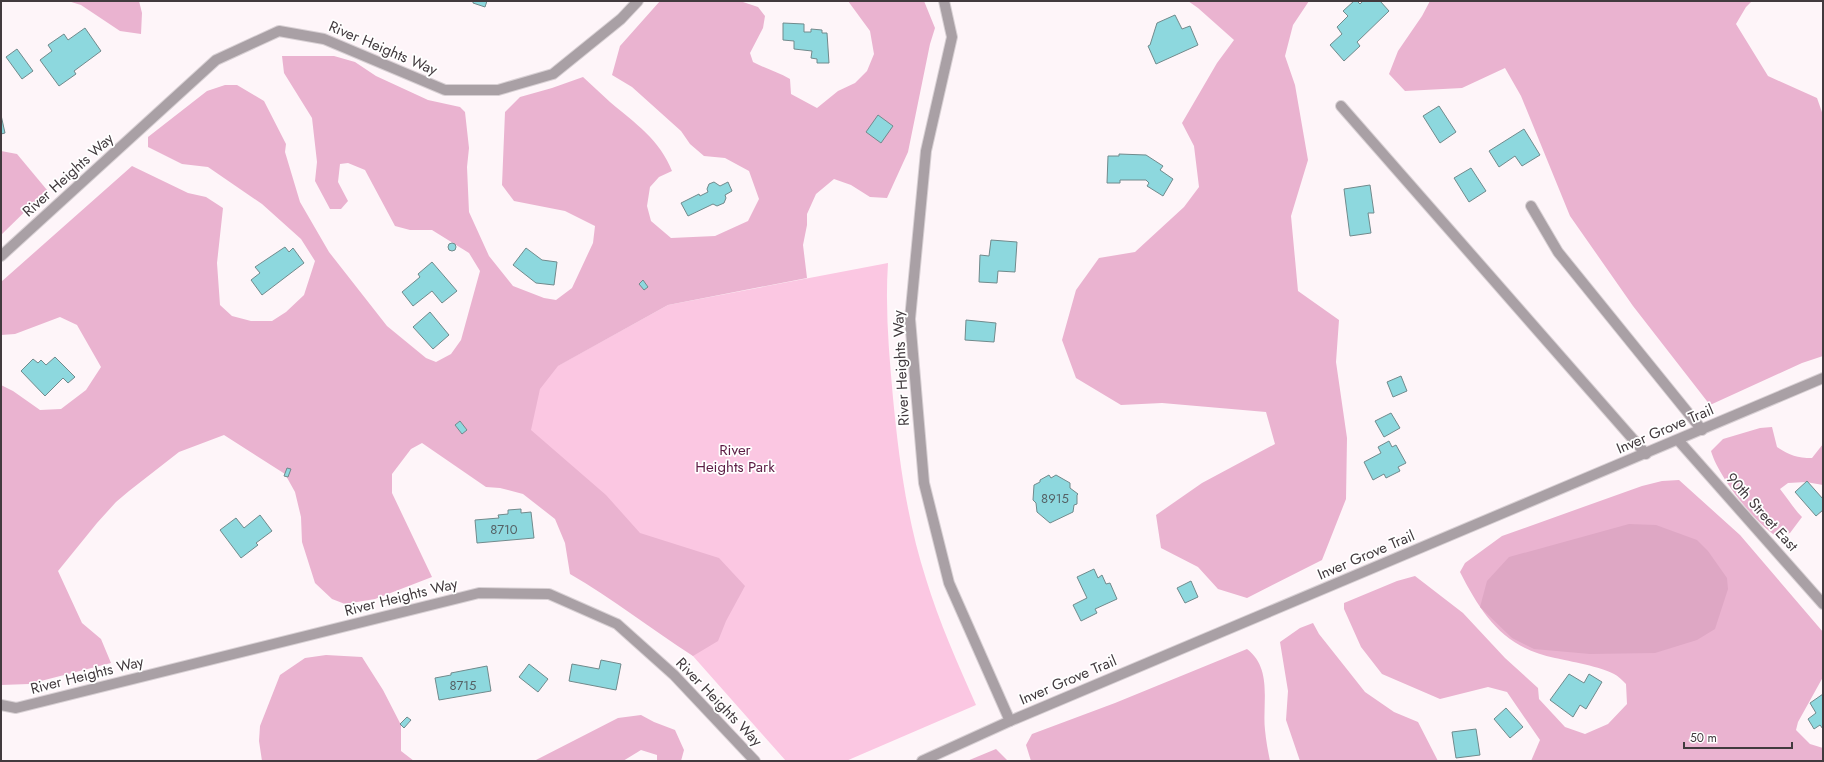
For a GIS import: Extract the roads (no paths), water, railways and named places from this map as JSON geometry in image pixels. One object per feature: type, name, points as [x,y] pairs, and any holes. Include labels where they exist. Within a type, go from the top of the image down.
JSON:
[{"type":"street","name":"River Heights Way","points":[[1,256],[216,60],[279,31],[324,38],[445,90],[498,90],[553,74],[621,19],[638,1]]},
{"type":"street","name":"River Heights Way","points":[[944,1],[952,37],[926,151],[910,319],[924,483],[949,583],[1010,721]]},
{"type":"street","points":[[1341,106],[1646,454]]},
{"type":"street","points":[[1531,206],[1558,252],[1702,430]]},
{"type":"street","name":"Inver Grove Trail","points":[[922,761],[1010,721],[1646,454],[1823,378]]},
{"type":"street","name":"90th Street East","points":[[1678,440],[1823,604]]},
{"type":"street","name":"River Heights Way","points":[[1,705],[16,708],[479,593],[549,594],[618,624],[674,675],[755,761]]},
{"type":"park label","name":"River Heights Park","points":[[735,458]]}]
